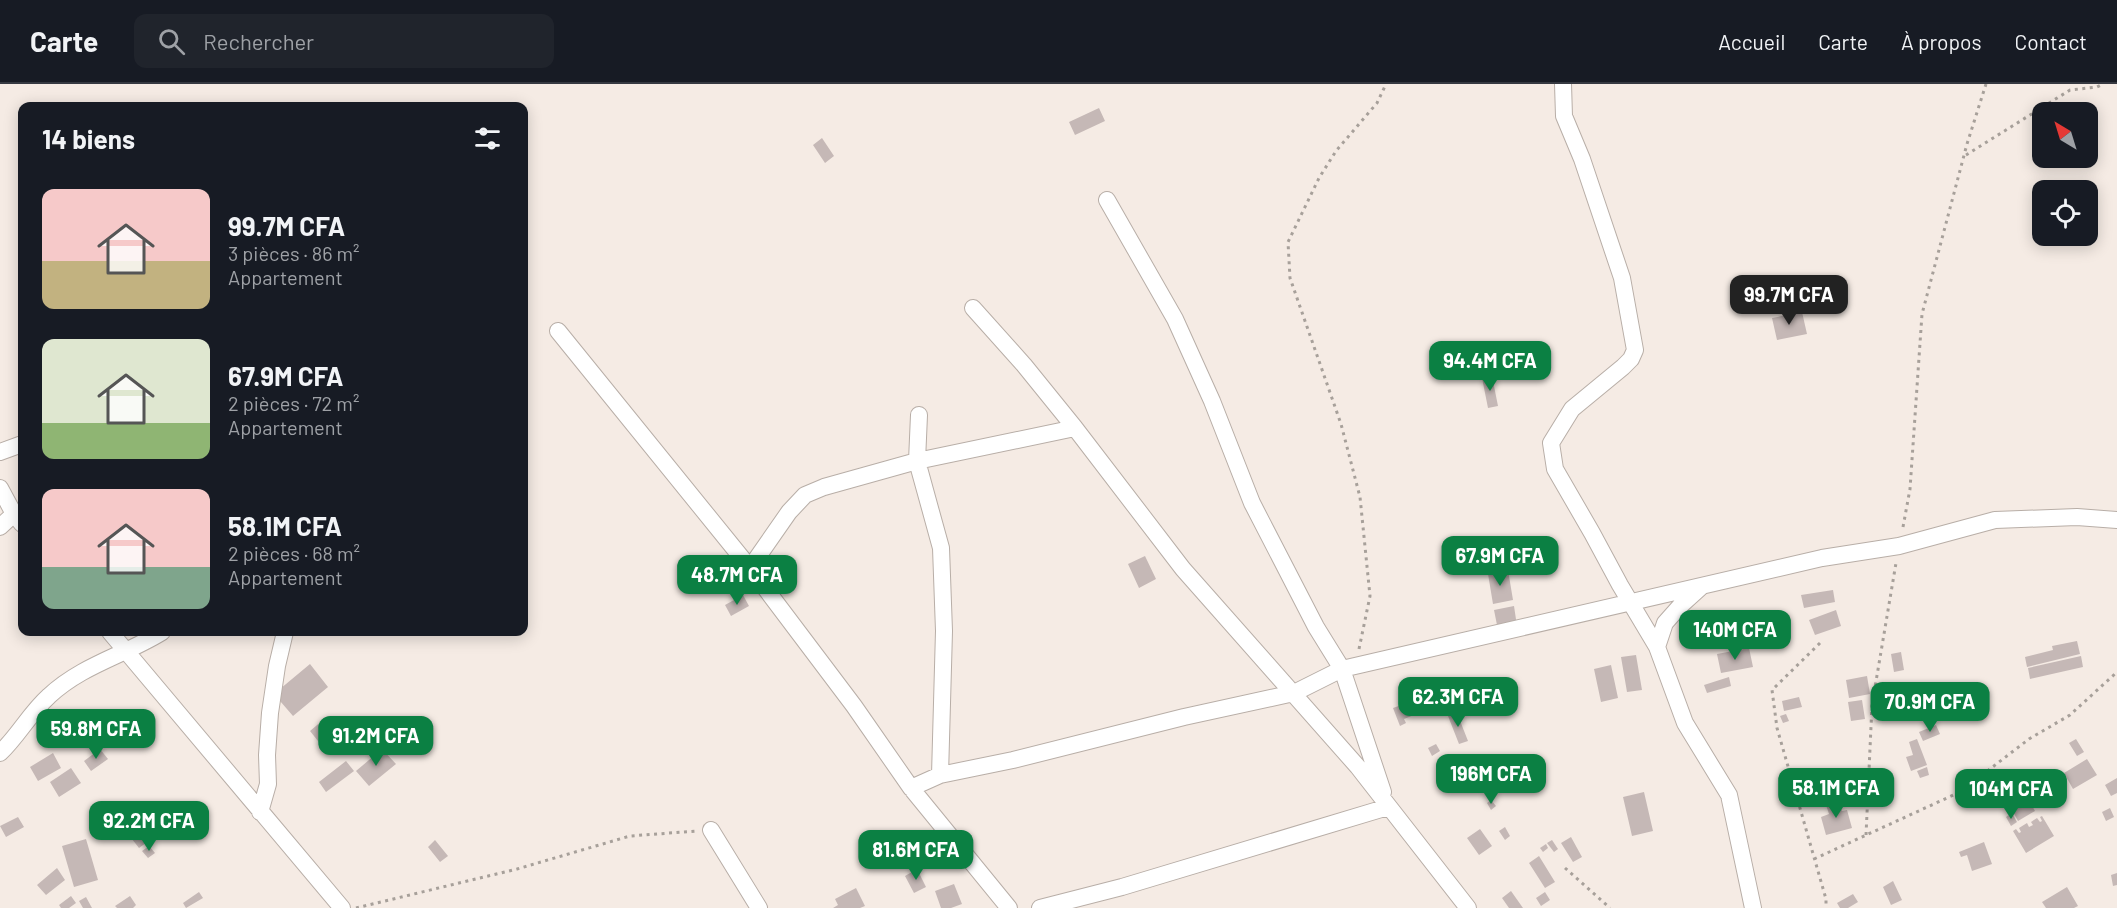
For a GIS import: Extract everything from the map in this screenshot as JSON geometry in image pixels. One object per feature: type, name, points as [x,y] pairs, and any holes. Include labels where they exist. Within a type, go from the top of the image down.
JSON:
[{"type":"street","points":[[1563,84],[1564,116],[1582,159],[1622,278],[1635,350],[1631,359],[1623,367],[1572,409],[1551,443],[1555,469],[1657,647],[1685,723],[1729,795],[1753,908]]},
{"type":"street","points":[[1107,200],[1175,319],[1212,402],[1252,503],[1316,627],[1349,667],[1388,807]]},
{"type":"street","points":[[973,308],[1024,365],[1075,428],[1183,569],[1358,767],[1468,908]]},
{"type":"street","points":[[558,331],[750,568],[854,706],[911,788],[1009,908]]},
{"type":"street","points":[[919,415],[917,461],[941,548],[944,631],[940,776]]},
{"type":"street","points":[[750,568],[789,512],[805,495],[824,487],[917,461],[1075,428]]},
{"type":"street","points":[[0,452],[18,445]]},
{"type":"street","points":[[0,488],[18,517]]},
{"type":"street","points":[[911,788],[940,776],[1294,693],[1349,667],[1822,558],[1899,546],[1995,520],[2077,516],[2117,520]]},
{"type":"street","points":[[0,527],[18,519]]},
{"type":"street","points":[[1657,647],[1665,623],[1704,585]]},
{"type":"street","points":[[113,636],[342,908]]},
{"type":"street","points":[[0,753],[49,695],[102,660],[126,652],[155,636]]},
{"type":"street","points":[[260,812],[268,784],[267,755],[270,713],[284,636]]},
{"type":"street","points":[[1040,908],[1122,887],[1388,807]]},
{"type":"street","points":[[711,830],[759,908]]},
{"type":"path","points":[[1349,667],[1370,596],[1360,497],[1341,424],[1290,278],[1288,242],[1318,178],[1336,151],[1377,103],[1386,84]]},
{"type":"path","points":[[1866,835],[1872,705],[1910,489],[1922,314],[1964,156],[1986,84]]},
{"type":"path","points":[[1964,156],[2070,90],[2097,87],[2103,84]]},
{"type":"path","points":[[1820,643],[1772,690],[1777,728],[1826,899],[1826,908]]},
{"type":"path","points":[[1814,859],[1960,792],[2029,739],[2070,715],[2117,672]]},
{"type":"path","points":[[354,908],[517,869],[630,836],[711,830]]},
{"type":"path","points":[[1565,868],[1610,908]]},
{"type":"building","points":[[1099,108],[1105,121],[1075,135],[1069,122]]},
{"type":"building","points":[[822,138],[834,156],[825,163],[813,145]]},
{"type":"building","points":[[1802,312],[1807,334],[1777,340],[1772,318]]},
{"type":"building","points":[[1492,376],[1498,406],[1488,408],[1482,378]]},
{"type":"building","points":[[1145,556],[1156,579],[1139,588],[1128,564]]},
{"type":"building","points":[[1508,570],[1513,600],[1493,604],[1488,574]]},
{"type":"building","points":[[1833,590],[1835,602],[1804,608],[1801,595]]},
{"type":"building","points":[[743,595],[749,606],[731,616],[725,605]]},
{"type":"building","points":[[1514,606],[1517,626],[1498,630],[1494,610]]},
{"type":"building","points":[[1836,610],[1841,626],[1815,635],[1809,620]]},
{"type":"building","points":[[2077,641],[2080,654],[2027,667],[2025,657],[2053,650],[2052,646]]},
{"type":"building","points":[[1749,648],[1753,667],[1721,673],[1717,654]]},
{"type":"building","points":[[1901,652],[1904,670],[1894,672],[1891,654]]},
{"type":"building","points":[[1636,655],[1642,690],[1627,692],[1621,657]]},
{"type":"building","points":[[2081,656],[2083,667],[2030,679],[2028,668]]},
{"type":"building","points":[[310,664],[328,687],[293,716],[274,694]]},
{"type":"building","points":[[1611,665],[1618,698],[1601,702],[1594,669]]},
{"type":"building","points":[[1867,676],[1870,694],[1849,698],[1846,680]]},
{"type":"building","points":[[1729,677],[1731,686],[1707,693],[1704,685]]},
{"type":"building","points":[[1799,697],[1802,707],[1784,711],[1782,701]]},
{"type":"building","points":[[1862,700],[1865,719],[1851,721],[1848,702]]},
{"type":"building","points":[[1410,702],[1414,715],[1404,719],[1406,723],[1400,726],[1393,708]]},
{"type":"building","points":[[1457,713],[1468,741],[1459,744],[1448,716]]},
{"type":"building","points":[[1786,714],[1789,721],[1783,723],[1780,716]]},
{"type":"building","points":[[323,720],[342,738],[326,751],[310,731]]},
{"type":"building","points":[[1936,725],[1940,734],[1923,741],[1919,732]]},
{"type":"building","points":[[1917,739],[1927,765],[1911,771],[1906,757],[1913,755],[1909,742]]},
{"type":"building","points":[[2076,739],[2084,752],[2077,756],[2069,743]]},
{"type":"building","points":[[1436,744],[1440,751],[1432,756],[1428,748]]},
{"type":"building","points":[[100,749],[108,759],[91,771],[84,761]]},
{"type":"building","points":[[382,749],[396,764],[369,786],[356,771]]},
{"type":"building","points":[[53,753],[61,768],[38,781],[30,767]]},
{"type":"building","points":[[2087,759],[2097,775],[2073,789],[2064,773]]},
{"type":"building","points":[[346,761],[354,771],[326,792],[319,782]]},
{"type":"building","points":[[1927,767],[1929,775],[1920,778],[1917,771]]},
{"type":"building","points":[[71,768],[81,783],[59,797],[50,782]]},
{"type":"building","points":[[2056,772],[2066,789],[2057,794],[2047,777]]},
{"type":"building","points":[[2117,778],[2117,793],[2111,796],[2105,785]]},
{"type":"building","points":[[1999,783],[2008,799],[1999,804],[1990,788]]},
{"type":"building","points":[[1644,792],[1653,831],[1632,836],[1623,797]]},
{"type":"building","points":[[2024,792],[2035,811],[2018,821],[2007,801]]},
{"type":"building","points":[[1491,800],[1496,806],[1491,810],[1487,803]]},
{"type":"building","points":[[1839,801],[1842,811],[1847,810],[1852,828],[1826,835],[1821,817],[1829,814],[1826,805]]},
{"type":"building","points":[[2110,808],[2114,817],[2106,821],[2102,812]]},
{"type":"building","points":[[2012,813],[2017,822],[2011,826],[2006,817]]},
{"type":"building","points":[[2042,816],[2054,836],[2026,853],[2013,831],[2016,829],[2019,833],[2021,832],[2019,828],[2027,823],[2029,827],[2033,825],[2031,822],[2037,818],[2040,822],[2042,821],[2040,817]]},
{"type":"building","points":[[18,817],[24,827],[6,837],[0,826]]},
{"type":"building","points":[[143,822],[154,837],[139,848],[128,834]]},
{"type":"building","points":[[1505,827],[1510,836],[1505,840],[1499,831]]},
{"type":"building","points":[[1480,829],[1492,846],[1479,855],[1467,838]]},
{"type":"building","points":[[1571,837],[1582,857],[1573,862],[1561,843]]},
{"type":"building","points":[[86,839],[98,880],[74,887],[62,846]]},
{"type":"building","points":[[435,840],[448,856],[440,862],[428,847]]},
{"type":"building","points":[[1552,840],[1558,849],[1554,852],[1547,843]]},
{"type":"building","points":[[1984,842],[1992,864],[1972,871],[1967,855],[1961,857],[1959,852]]},
{"type":"building","points":[[1546,844],[1548,848],[1543,852],[1540,848]]},
{"type":"building","points":[[149,846],[155,853],[148,858],[142,851]]},
{"type":"building","points":[[1539,856],[1555,882],[1545,888],[1529,863]]},
{"type":"building","points":[[57,868],[65,880],[46,895],[37,885]]},
{"type":"building","points":[[917,869],[926,887],[914,893],[905,876]]},
{"type":"building","points":[[2117,873],[2117,885],[2113,886],[2111,875]]},
{"type":"building","points":[[1893,881],[1902,900],[1891,905],[1883,887]]},
{"type":"building","points":[[954,884],[962,904],[951,908],[941,908],[935,891]]},
{"type":"building","points":[[2067,887],[2078,906],[2046,908],[2042,902]]},
{"type":"building","points":[[856,888],[865,906],[833,908],[838,905],[835,899]]},
{"type":"building","points":[[1511,891],[1523,908],[1509,908],[1502,898]]},
{"type":"building","points":[[199,892],[203,898],[186,908],[183,903]]},
{"type":"building","points":[[1545,892],[1550,900],[1541,906],[1536,898]]},
{"type":"building","points":[[1853,894],[1858,902],[1848,908],[1840,908],[1837,903]]},
{"type":"building","points":[[71,896],[76,903],[69,908],[61,908],[59,905]]},
{"type":"building","points":[[130,896],[136,905],[133,908],[115,906]]},
{"type":"building","points":[[86,897],[92,908],[83,908],[79,901]]}]
